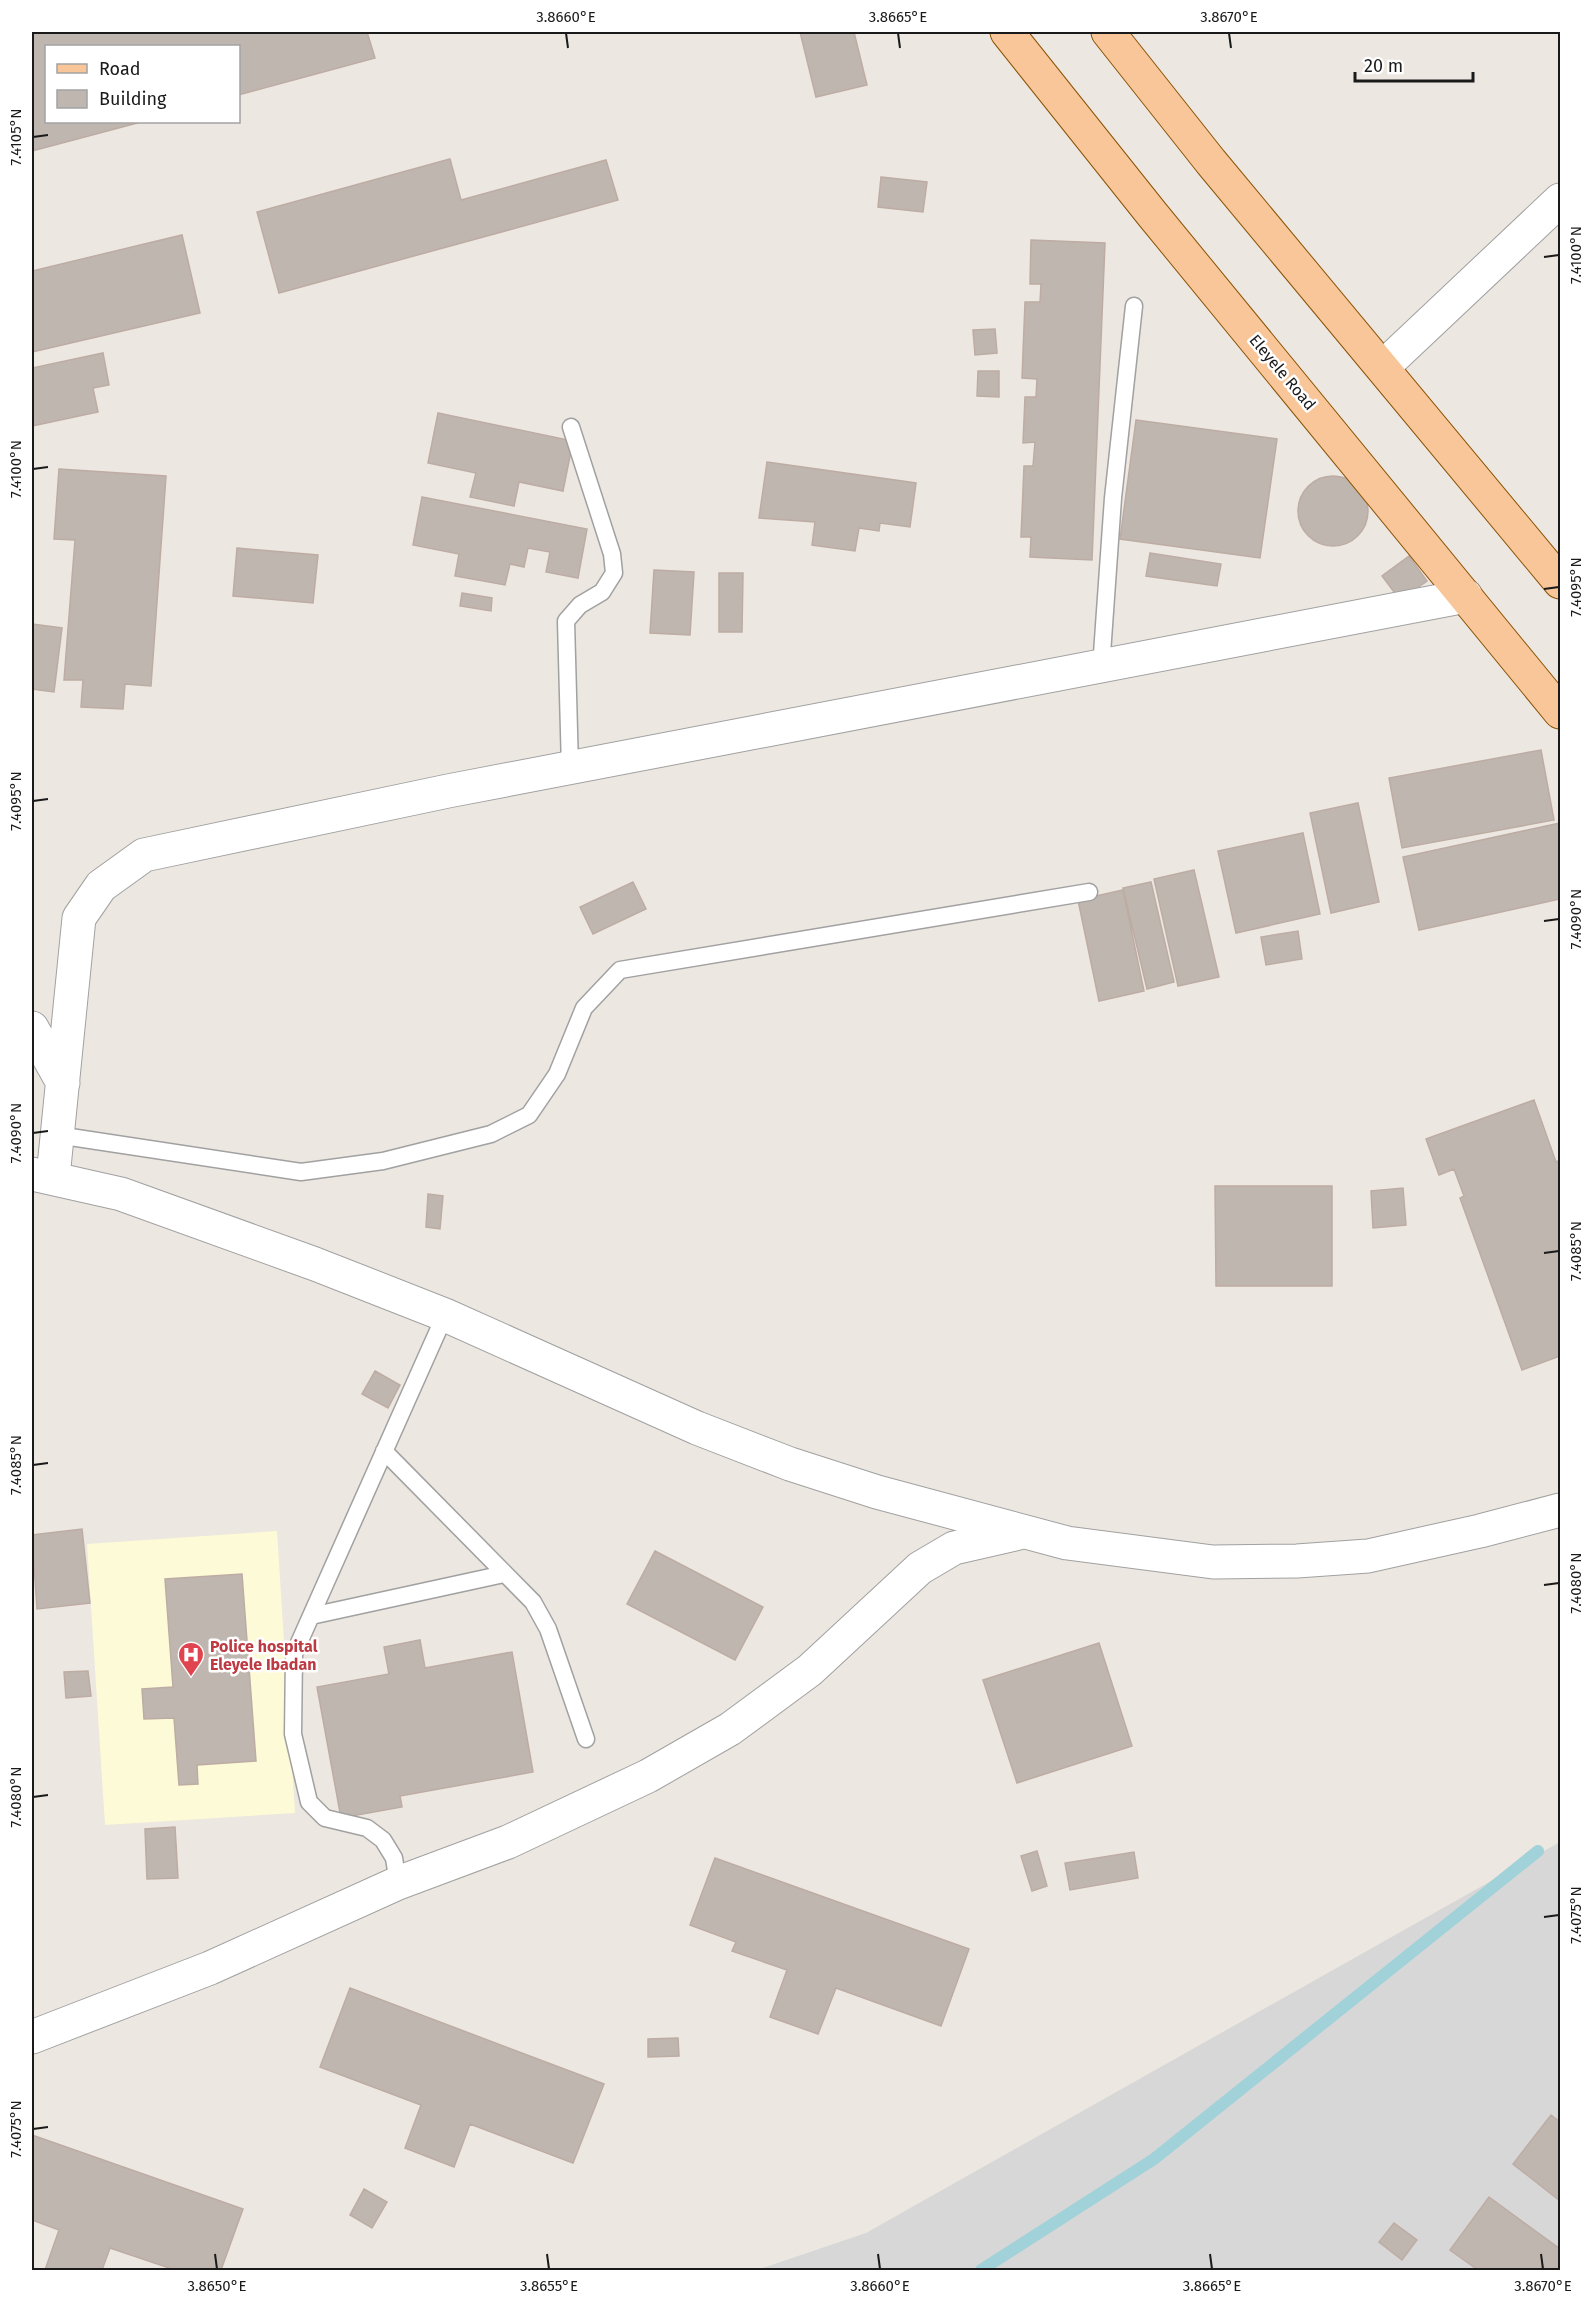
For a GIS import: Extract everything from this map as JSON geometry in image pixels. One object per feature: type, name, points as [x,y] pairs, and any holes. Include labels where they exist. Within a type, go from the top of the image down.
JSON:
[{"type":"main road","name":"Eleyele Road","points":[[1007,32],[1152,214],[1560,712]]},
{"type":"main road","points":[[1108,32],[1211,162],[1560,582]]},
{"type":"street","points":[[1383,367],[1560,200]]},
{"type":"street","points":[[1466,596],[1101,668],[570,768],[144,855],[101,886],[79,918],[57,1135],[42,1175],[121,1194],[445,1315],[697,1428],[790,1464],[877,1492],[1027,1532],[1102,1549],[1213,1562],[1297,1561],[1368,1556],[1480,1532],[1560,1510]]},
{"type":"street","points":[[32,1028],[63,1083]]},
{"type":"street","points":[[32,2037],[210,1968],[398,1883],[508,1842],[648,1776],[730,1728],[810,1670],[920,1568],[954,1548],[987,1538],[1027,1532]]},
{"type":"lane","points":[[1101,668],[1114,486],[1134,306]]},
{"type":"lane","points":[[570,768],[566,621],[580,605],[602,592],[614,573],[612,554],[571,427]]},
{"type":"lane","points":[[57,1135],[301,1172],[383,1161],[492,1134],[529,1115],[557,1074],[584,1008],[620,970],[1089,892]]},
{"type":"lane","points":[[398,1883],[394,1858],[382,1840],[367,1828],[325,1818],[309,1802],[293,1734],[291,1691],[294,1654],[445,1315]]},
{"type":"lane","points":[[384,1451],[533,1602],[548,1629],[586,1739]]},
{"type":"lane","points":[[311,1616],[504,1574]]},
{"type":"shaded area","name":"Police hospital Eleyele Ibadan","points":[[277,1531],[295,1813],[105,1825],[87,1544]]},
{"type":"shaded area","points":[[1560,1842],[1560,2270],[757,2270],[866,2233]]},
{"type":"building","points":[[32,32],[367,32],[375,58],[240,94],[240,45],[45,45],[45,123],[137,123],[32,151]]},
{"type":"building","points":[[800,32],[854,32],[867,85],[816,97]]},
{"type":"building","points":[[450,159],[461,200],[606,160],[618,200],[279,293],[257,212]]},
{"type":"building","points":[[881,177],[927,182],[923,212],[878,207]]},
{"type":"building","points":[[182,235],[200,313],[32,352],[32,271]]},
{"type":"building","points":[[1031,240],[1105,243],[1092,560],[1030,557],[1031,537],[1021,537],[1024,466],[1033,466],[1035,442],[1023,443],[1025,397],[1036,397],[1037,379],[1022,378],[1025,302],[1040,302],[1041,284],[1030,284]]},
{"type":"building","points":[[995,329],[997,353],[975,355],[973,330]]},
{"type":"building","points":[[103,353],[109,385],[93,388],[98,412],[32,426],[32,368]]},
{"type":"building","points":[[978,371],[999,371],[999,397],[977,396]]},
{"type":"building","points":[[438,413],[573,441],[563,491],[519,482],[514,506],[470,497],[476,473],[428,463]]},
{"type":"building","points":[[1136,420],[1277,439],[1260,558],[1120,539]]},
{"type":"building","points":[[767,462],[916,483],[910,527],[880,523],[879,531],[859,528],[855,551],[812,545],[815,522],[759,518]]},
{"type":"building","points":[[59,469],[166,476],[151,686],[125,684],[123,709],[81,707],[83,680],[64,680],[75,540],[54,539]]},
{"type":"building","points":[[1333,476],[1352,482],[1362,492],[1368,511],[1362,530],[1352,540],[1333,546],[1314,540],[1304,530],[1298,511],[1304,492],[1314,482]]},
{"type":"building","points":[[422,497],[587,529],[578,578],[546,572],[550,552],[528,548],[524,567],[510,564],[505,585],[455,576],[459,554],[413,545]]},
{"type":"building","points":[[237,548],[318,555],[313,603],[233,596]]},
{"type":"building","points":[[1150,553],[1221,564],[1217,586],[1146,576]]},
{"type":"building","points":[[1409,556],[1427,581],[1400,600],[1382,576]]},
{"type":"building","points":[[654,570],[694,572],[690,635],[650,633]]},
{"type":"building","points":[[719,573],[743,573],[742,632],[719,632]]},
{"type":"building","points":[[462,593],[492,598],[491,611],[460,606]]},
{"type":"building","points":[[32,624],[62,628],[54,692],[32,689]]},
{"type":"building","points":[[1541,750],[1554,820],[1402,848],[1389,778]]},
{"type":"building","points":[[1358,803],[1379,902],[1331,913],[1310,813]]},
{"type":"building","points":[[1560,823],[1560,899],[1419,930],[1403,857]]},
{"type":"building","points":[[1303,833],[1320,914],[1236,933],[1218,851]]},
{"type":"building","points":[[1194,870],[1219,977],[1178,986],[1154,879]]},
{"type":"building","points":[[633,882],[646,909],[593,934],[580,907]]},
{"type":"building","points":[[1151,882],[1174,982],[1147,989],[1123,888]]},
{"type":"building","points":[[1123,890],[1144,991],[1099,1001],[1078,900]]},
{"type":"building","points":[[1298,931],[1302,959],[1266,965],[1261,937]]},
{"type":"building","points":[[1534,1100],[1556,1162],[1560,1160],[1560,1356],[1522,1370],[1460,1198],[1464,1196],[1454,1169],[1439,1175],[1426,1139]]},
{"type":"building","points":[[1215,1186],[1332,1186],[1332,1286],[1216,1286]]},
{"type":"building","points":[[1403,1188],[1406,1225],[1373,1228],[1371,1191]]},
{"type":"building","points":[[428,1194],[443,1196],[440,1229],[426,1227]]},
{"type":"building","points":[[375,1371],[400,1385],[388,1408],[362,1394]]},
{"type":"building","points":[[82,1529],[90,1603],[37,1609],[32,1535]]},
{"type":"building","points":[[655,1551],[763,1607],[735,1660],[627,1604]]},
{"type":"building","points":[[242,1574],[256,1761],[197,1765],[198,1784],[179,1785],[174,1718],[144,1719],[142,1689],[173,1687],[165,1579]]},
{"type":"building","points":[[420,1640],[425,1668],[512,1652],[533,1772],[400,1796],[402,1807],[341,1818],[317,1687],[389,1674],[384,1647]]},
{"type":"building","points":[[1099,1643],[1132,1746],[1017,1783],[983,1680]]},
{"type":"building","points":[[88,1671],[91,1696],[66,1698],[64,1672]]},
{"type":"building","points":[[175,1827],[178,1878],[147,1879],[145,1829]]},
{"type":"building","points":[[1037,1851],[1047,1886],[1032,1891],[1021,1856]]},
{"type":"building","points":[[1134,1852],[1138,1878],[1070,1890],[1065,1863]]},
{"type":"building","points":[[715,1858],[969,1949],[941,2026],[836,1988],[818,2034],[770,2017],[787,1970],[732,1951],[736,1942],[690,1925]]},
{"type":"building","points":[[350,1988],[604,2084],[573,2163],[470,2124],[454,2167],[405,2148],[421,2105],[320,2067]]},
{"type":"building","points":[[678,2038],[679,2056],[648,2057],[648,2039]]},
{"type":"building","points":[[1551,2115],[1560,2122],[1560,2201],[1513,2164]]},
{"type":"building","points":[[32,2135],[243,2209],[221,2270],[175,2270],[110,2248],[102,2270],[45,2270],[59,2230],[32,2220]]},
{"type":"building","points":[[364,2189],[387,2202],[372,2228],[350,2215]]},
{"type":"building","points":[[1489,2197],[1560,2249],[1560,2270],[1478,2270],[1450,2250]]},
{"type":"building","points":[[1394,2223],[1417,2240],[1402,2260],[1379,2242]]},
{"type":"waterway","points":[[981,2270],[1154,2159],[1538,1851]]},
{"type":"place","name":"Police hospital Eleyele Ibadan","points":[[191,1678]]}]
